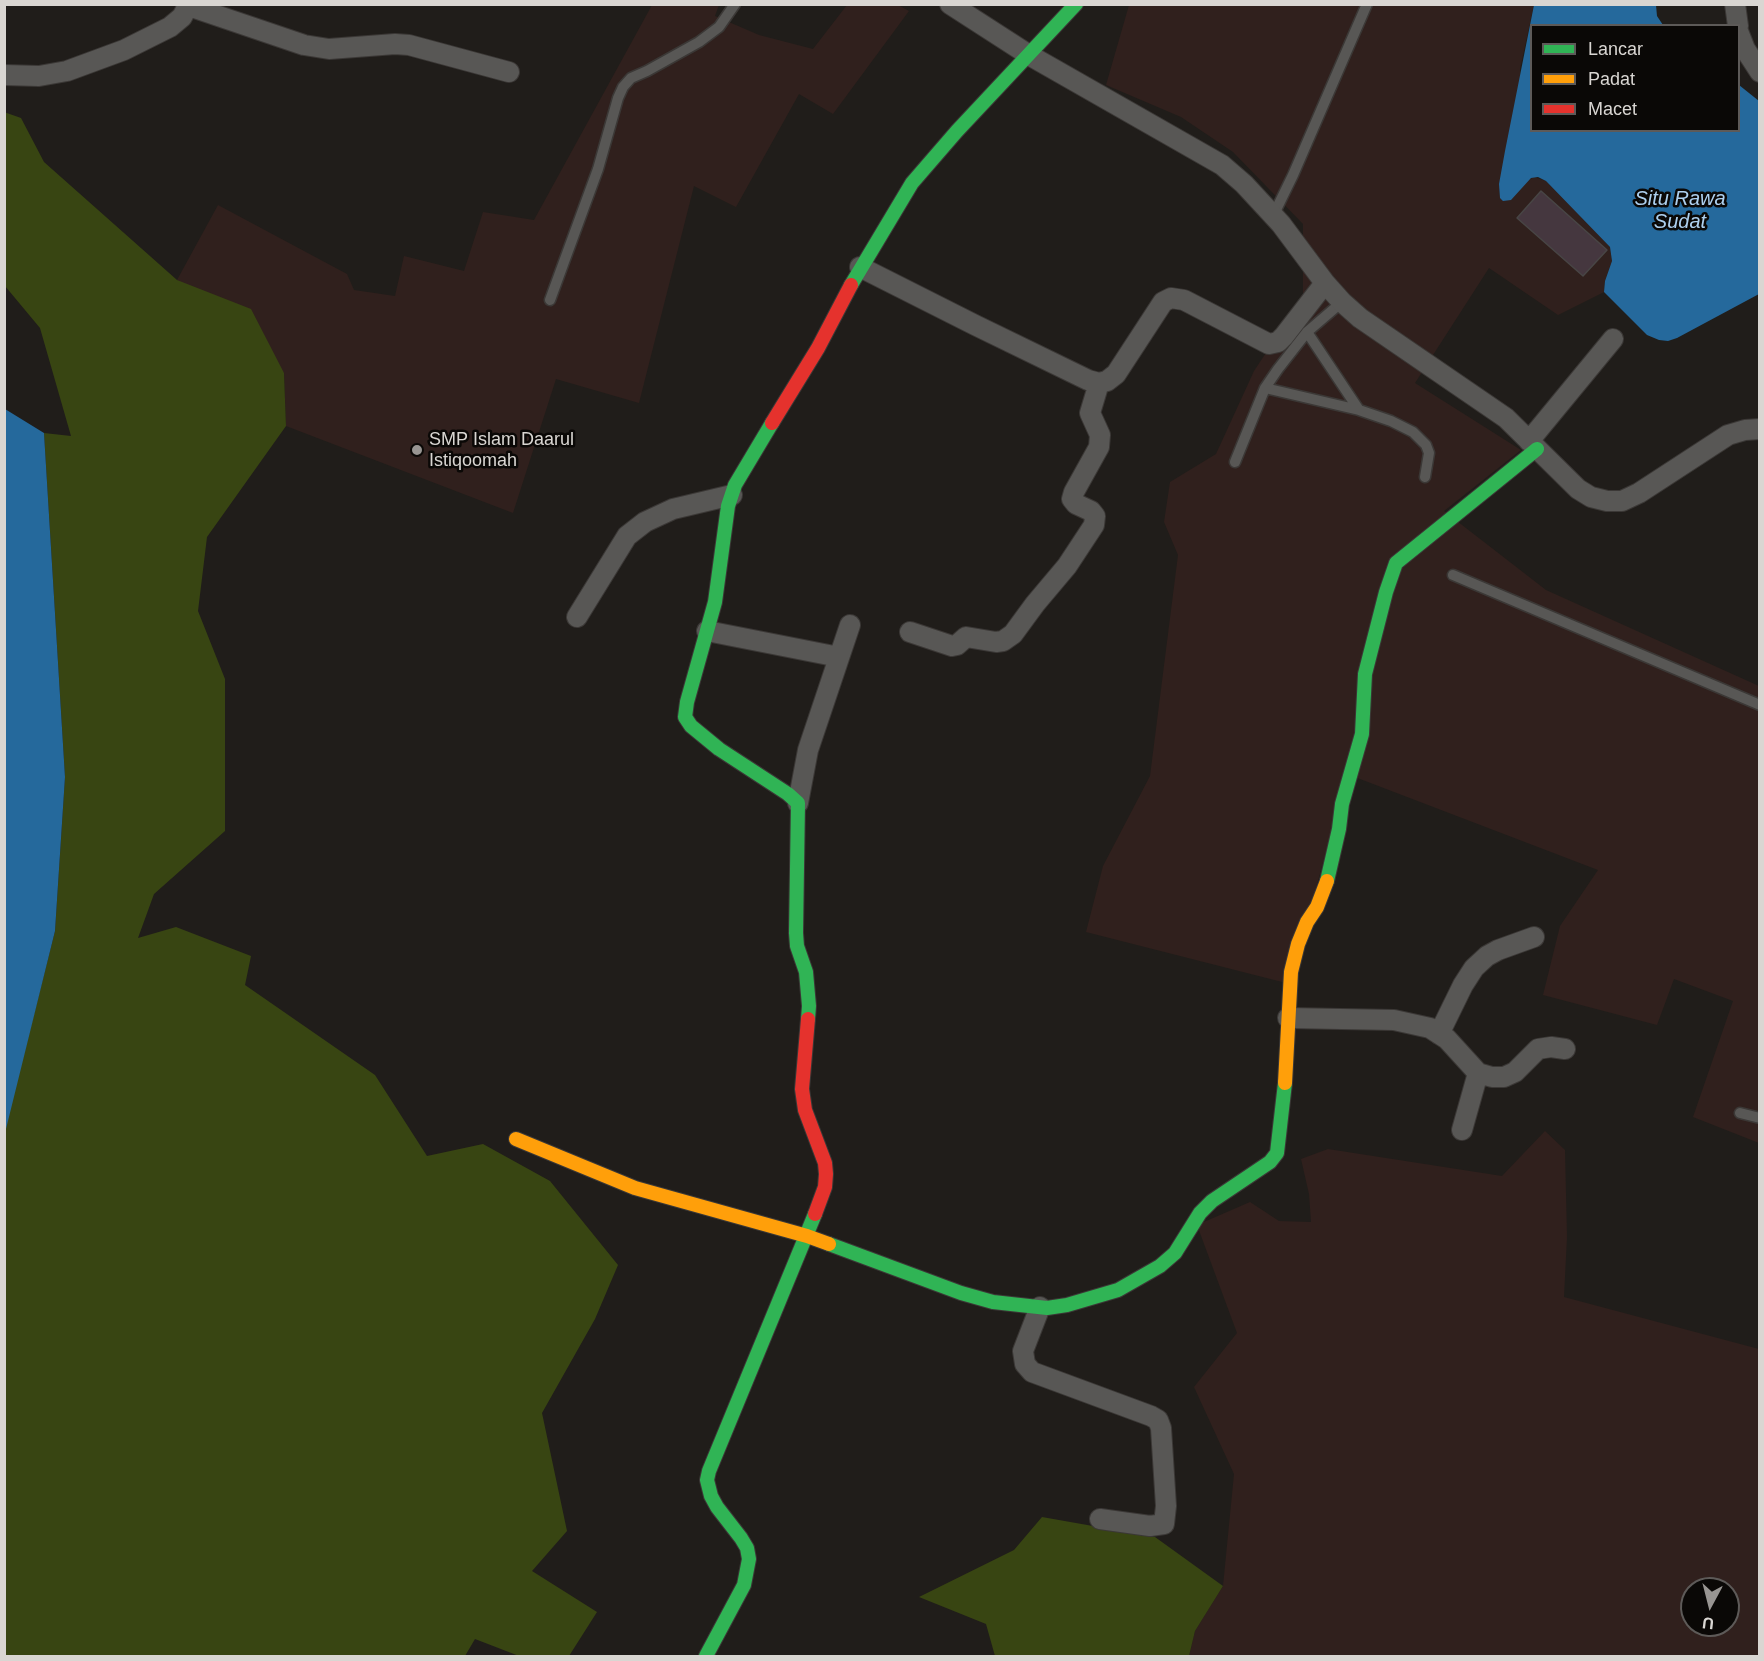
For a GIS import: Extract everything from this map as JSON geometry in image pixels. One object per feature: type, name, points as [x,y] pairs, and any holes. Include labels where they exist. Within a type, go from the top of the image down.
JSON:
[{"type":"street","points":[[798,803],[704,737],[691,726],[685,717],[687,702],[716,602],[723,538],[735,485],[818,348],[860,267],[912,183],[957,131],[1076,4]]},
{"type":"street","points":[[1735,4],[1738,24]]},
{"type":"street","points":[[4,75],[39,76],[67,71],[124,50],[170,27],[182,17],[189,5],[304,45],[329,49],[409,45],[509,72]]},
{"type":"street","points":[[951,5],[1029,55],[1222,165],[1244,184],[1273,216],[1342,302],[1360,318],[1506,418],[1578,489],[1592,497],[1607,501],[1622,501],[1639,494],[1728,435],[1760,429]]},
{"type":"street","points":[[1740,36],[1745,50],[1760,72]]},
{"type":"street","points":[[860,267],[1088,380],[1099,383],[1107,381],[1116,374],[1163,302],[1171,298],[1184,300],[1269,344],[1278,342],[1284,336],[1325,283]]},
{"type":"street","points":[[516,1139],[635,1188],[807,1236],[961,1293],[993,1302],[1040,1307],[1067,1305],[1118,1290],[1160,1266],[1175,1253],[1200,1213],[1212,1201],[1274,1157],[1279,1146],[1286,1071],[1291,972],[1298,944],[1307,922],[1317,907],[1328,877],[1339,830],[1342,804],[1362,734],[1365,674],[1386,592],[1396,563],[1533,445],[1613,339]]},
{"type":"street","points":[[910,632],[952,646],[957,645],[966,637],[1003,641],[1013,634],[1067,566],[1094,525],[1095,516],[1091,511],[1076,504],[1072,499],[1099,447],[1100,435],[1090,413],[1099,383]]},
{"type":"street","points":[[577,617],[627,536],[645,522],[673,509],[732,495]]},
{"type":"street","points":[[706,1656],[744,1585],[748,1571],[747,1548],[717,1508],[711,1496],[707,1480],[709,1471],[807,1236],[825,1187],[825,1163],[808,1121],[802,1095],[809,1006],[806,972],[797,946],[796,933],[798,803],[808,750],[850,625]]},
{"type":"street","points":[[707,631],[839,657]]},
{"type":"street","points":[[1439,1034],[1474,968],[1486,956],[1534,937]]},
{"type":"street","points":[[1288,1018],[1394,1020],[1430,1028],[1447,1039],[1478,1073],[1492,1077],[1504,1077],[1515,1072],[1538,1049],[1551,1047],[1564,1049]]},
{"type":"street","points":[[1462,1130],[1478,1073]]},
{"type":"street","points":[[1040,1307],[1023,1351],[1025,1364],[1032,1372],[1151,1416],[1158,1420],[1161,1428],[1166,1506],[1164,1524],[1150,1526],[1100,1519]]},
{"type":"lane","points":[[550,300],[598,169],[623,87],[631,78],[699,42],[719,27],[735,4]]},
{"type":"lane","points":[[1273,216],[1367,4]]},
{"type":"lane","points":[[1235,462],[1265,388],[1307,332],[1342,302]]},
{"type":"lane","points":[[1307,332],[1359,410]]},
{"type":"lane","points":[[1265,388],[1359,410],[1391,421],[1420,438],[1426,445],[1429,453],[1425,477]]},
{"type":"lane","points":[[1453,575],[1760,705]]},
{"type":"lane","points":[[1740,1113],[1760,1118]]},
{"type":"shaded area","points":[[652,5],[719,5],[715,16],[759,35],[813,49],[847,5],[898,5],[909,11],[833,114],[799,94],[736,207],[694,186],[639,403],[556,379],[513,513],[286,426],[284,373],[177,280],[218,205],[347,274],[354,290],[395,296],[404,256],[464,271],[483,212],[534,220]]},
{"type":"shaded area","points":[[1129,5],[1534,5],[1520,69],[1526,181],[1534,177],[1546,181],[1610,247],[1612,261],[1604,292],[1558,315],[1489,268],[1415,383],[1521,450],[1444,511],[1546,590],[1759,686],[1759,1143],[1693,1117],[1733,1001],[1674,979],[1657,1025],[1543,995],[1560,926],[1598,870],[1347,774],[1290,984],[1086,932],[1103,866],[1150,776],[1178,555],[1164,522],[1170,482],[1216,454],[1254,371],[1303,297],[1303,224],[1233,152],[1181,117],[1106,85]]},
{"type":"shaded area","points":[[1545,1131],[1565,1150],[1567,1237],[1564,1297],[1759,1349],[1759,1656],[1189,1656],[1195,1631],[1223,1586],[1234,1474],[1194,1387],[1237,1333],[1197,1225],[1250,1202],[1279,1221],[1311,1222],[1309,1194],[1301,1159],[1328,1149],[1502,1176]]},
{"type":"green space","points":[[4,112],[21,118],[44,162],[177,280],[251,309],[284,373],[286,426],[207,537],[198,611],[225,679],[225,831],[154,894],[138,938],[176,927],[251,956],[245,985],[375,1075],[427,1156],[483,1144],[550,1181],[618,1265],[595,1319],[542,1413],[567,1531],[532,1571],[597,1612],[569,1656],[519,1656],[475,1639],[465,1656],[5,1656],[4,1133],[55,931],[65,777],[44,433],[71,436],[40,328],[5,286]]},
{"type":"green space","points":[[1042,1517],[1155,1537],[1223,1586],[1195,1631],[1189,1656],[995,1656],[986,1624],[919,1597],[1014,1550]]},
{"type":"water","name":"Situ Rawa Sudat","points":[[1534,5],[1656,5],[1657,16],[1662,24],[1530,24]]},
{"type":"water","name":"Situ Rawa Sudat","points":[[1530,25],[1530,132],[1740,132],[1740,86],[1759,101],[1759,294],[1677,338],[1668,341],[1647,335],[1604,292],[1612,261],[1610,247],[1546,181],[1538,177],[1531,178],[1511,200],[1503,201],[1500,198],[1499,184]]},
{"type":"water","points":[[5,409],[44,433],[65,777],[55,931],[5,1133]]},
{"type":"building","points":[[1541,191],[1607,250],[1583,276],[1517,218]]},
{"type":"traffic: fast","points":[[851,285],[912,183],[957,131],[1076,4]]},
{"type":"traffic: fast","points":[[772,423],[735,485],[728,506],[715,602],[687,702],[685,717],[691,726],[719,749],[798,803],[796,933],[797,946],[806,972],[808,1019]]},
{"type":"traffic: fast","points":[[1327,881],[1339,829],[1342,804],[1362,734],[1365,674],[1386,592],[1396,563],[1537,449]]},
{"type":"traffic: fast","points":[[829,1244],[961,1293],[993,1302],[1047,1308],[1067,1305],[1118,1290],[1160,1266],[1175,1253],[1200,1213],[1212,1201],[1270,1162],[1277,1153],[1285,1083]]},
{"type":"traffic: fast","points":[[706,1656],[744,1585],[749,1559],[747,1548],[741,1538],[711,1496],[707,1480],[709,1471],[815,1214]]},
{"type":"traffic: slow","points":[[1285,1083],[1291,972],[1298,944],[1327,881]]},
{"type":"traffic: slow","points":[[516,1139],[635,1188],[829,1244]]},
{"type":"traffic: jam","points":[[772,423],[818,348],[851,285]]},
{"type":"traffic: jam","points":[[808,1019],[802,1089],[805,1110],[825,1163],[826,1174],[825,1187],[815,1214]]},
{"type":"place","name":"SMP Islam Daarul Istiqoomah","points":[[417,450]]}]
